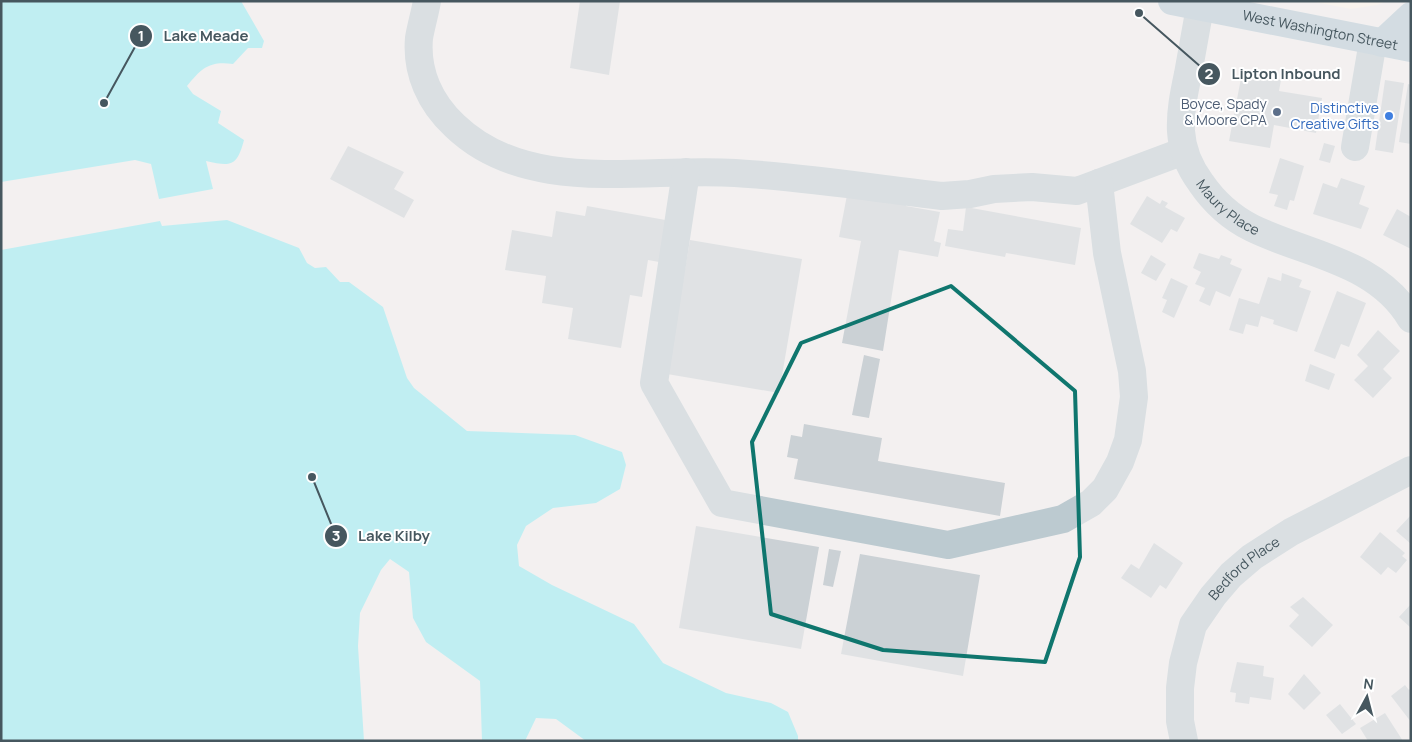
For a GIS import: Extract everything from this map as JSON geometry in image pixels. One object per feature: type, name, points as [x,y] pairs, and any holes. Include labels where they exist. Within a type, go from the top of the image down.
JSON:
[{"type":"main road","name":"West Washington Street","points":[[1172,1],[1200,7],[1243,8],[1377,42],[1411,48]]},
{"type":"main road","points":[[1377,42],[1411,16]]},
{"type":"street","points":[[427,1],[419,38],[420,61],[424,79],[433,100],[443,115],[464,135],[487,151],[513,162],[536,168],[587,174],[734,172],[942,196],[1032,186],[1077,191],[1184,151]]},
{"type":"street","name":"Maury Place","points":[[1200,7],[1181,108],[1181,132],[1184,151],[1193,172],[1209,194],[1229,213],[1252,228],[1352,266],[1391,293],[1411,319]]},
{"type":"street","points":[[1355,147],[1377,42]]},
{"type":"street","points":[[686,172],[654,382],[722,503],[948,544],[1063,519],[1091,504],[1105,488],[1120,462],[1128,440],[1134,397],[1132,371],[1107,253],[1099,183]]},
{"type":"street","name":"Bedford Place","points":[[1184,741],[1180,721],[1180,688],[1183,662],[1193,624],[1212,596],[1231,575],[1252,557],[1291,532],[1411,470]]},
{"type":"highlighted area","points":[[951,286],[1075,391],[1080,557],[1045,662],[883,650],[771,614],[752,442],[801,343]]},
{"type":"shaded area","points":[[1309,1],[1387,1],[1377,5],[1351,9]]},
{"type":"water","points":[[1,1],[241,1],[264,41],[262,48],[248,48],[233,64],[225,63],[207,67],[187,86],[193,94],[221,111],[218,123],[244,140],[236,160],[228,164],[206,161],[213,189],[159,199],[151,164],[135,160],[1,182]]},
{"type":"water","points":[[227,220],[299,248],[307,263],[315,268],[326,267],[340,282],[349,282],[383,307],[407,378],[414,388],[467,431],[575,435],[622,452],[626,465],[620,489],[596,503],[553,508],[526,526],[517,545],[519,566],[552,585],[634,624],[663,663],[726,693],[771,703],[788,712],[798,736],[798,741],[586,741],[556,719],[536,718],[525,741],[482,741],[480,681],[426,642],[413,618],[409,572],[390,559],[381,570],[360,613],[358,646],[364,741],[1,741],[1,250],[160,221],[162,226]]},
{"type":"building","points":[[580,1],[620,1],[609,75],[570,68]]},
{"type":"building","name":"Boyce, Spady & Moore CPA","points":[[1254,70],[1273,73],[1272,78],[1281,80],[1279,91],[1322,98],[1316,133],[1274,125],[1270,148],[1229,141],[1242,73],[1253,75]]},
{"type":"building","name":"Distinctive Creative Gifts","points":[[1385,80],[1404,83],[1393,153],[1375,150]]},
{"type":"building","points":[[1408,84],[1411,85],[1411,144],[1399,142]]},
{"type":"building","points":[[1324,143],[1335,146],[1330,163],[1319,160]]},
{"type":"building","points":[[348,146],[404,172],[394,189],[414,200],[404,218],[330,179]]},
{"type":"building","points":[[1280,158],[1304,166],[1294,201],[1290,200],[1287,210],[1274,206],[1278,195],[1269,193]]},
{"type":"building","points":[[1341,178],[1365,186],[1359,204],[1369,208],[1361,229],[1313,214],[1323,183],[1337,188]]},
{"type":"building","points":[[847,195],[894,204],[895,198],[907,200],[906,206],[940,212],[934,241],[941,243],[938,257],[899,250],[883,351],[842,343],[861,241],[839,237]]},
{"type":"building","points":[[1147,196],[1160,204],[1162,200],[1168,203],[1165,207],[1185,218],[1177,232],[1171,229],[1162,243],[1130,224]]},
{"type":"building","points":[[587,206],[688,224],[681,266],[648,260],[642,297],[630,295],[621,348],[568,339],[573,308],[542,303],[546,276],[505,270],[512,230],[552,237],[556,211],[585,216]]},
{"type":"building","points":[[966,207],[1081,228],[1075,265],[1006,253],[1005,257],[945,246],[948,229],[963,231]]},
{"type":"building","points":[[1397,209],[1411,217],[1411,249],[1383,235]]},
{"type":"building","points":[[690,240],[802,259],[779,393],[667,374]]},
{"type":"building","points":[[1199,253],[1219,259],[1221,255],[1232,259],[1230,264],[1242,269],[1230,297],[1216,291],[1210,306],[1199,301],[1205,288],[1195,284],[1201,272],[1193,268]]},
{"type":"building","points":[[1151,255],[1166,264],[1156,281],[1141,273]]},
{"type":"building","points":[[1282,273],[1302,280],[1299,287],[1311,291],[1297,332],[1273,324],[1274,320],[1261,316],[1258,327],[1246,324],[1243,334],[1229,330],[1239,298],[1259,304],[1268,277],[1281,281]]},
{"type":"building","points":[[1171,278],[1188,286],[1174,318],[1162,312],[1167,300],[1162,298]]},
{"type":"building","points":[[1337,291],[1366,303],[1349,347],[1341,344],[1335,359],[1314,351]]},
{"type":"building","points":[[1378,330],[1400,351],[1383,369],[1392,378],[1373,398],[1354,380],[1368,366],[1357,355]]},
{"type":"building","points":[[864,355],[880,359],[869,418],[852,415]]},
{"type":"building","points":[[1310,364],[1335,374],[1329,390],[1305,381]]},
{"type":"building","points":[[804,424],[882,438],[878,461],[1005,483],[1000,516],[794,479],[798,459],[787,457],[791,435],[802,437]]},
{"type":"building","points":[[1411,515],[1411,544],[1396,531]]},
{"type":"building","points":[[696,526],[819,547],[801,649],[679,628]]},
{"type":"building","points":[[1380,532],[1405,553],[1402,556],[1407,560],[1396,573],[1388,567],[1381,575],[1360,557]]},
{"type":"building","points":[[1154,543],[1183,563],[1166,589],[1160,585],[1151,598],[1121,578],[1131,564],[1139,569]]},
{"type":"building","points":[[829,549],[841,551],[833,587],[823,585]]},
{"type":"building","points":[[860,554],[980,575],[963,676],[841,654]]},
{"type":"building","points":[[1303,597],[1333,625],[1312,647],[1289,626],[1299,615],[1290,607]]},
{"type":"building","points":[[1411,604],[1411,628],[1399,617]]},
{"type":"building","points":[[1237,662],[1264,666],[1263,676],[1274,678],[1271,700],[1250,697],[1249,704],[1235,702],[1236,693],[1230,692]]},
{"type":"building","points":[[1304,674],[1321,693],[1304,710],[1288,694]]},
{"type":"building","points":[[1405,685],[1409,690],[1411,688],[1411,722],[1391,696]]},
{"type":"building","points":[[1340,704],[1356,724],[1342,734],[1326,715]]},
{"type":"building","points":[[1385,713],[1403,741],[1368,741],[1360,728]]},
{"type":"place","name":"Lipton Inbound","points":[[1139,13]]},
{"type":"place","name":"Lake Meade","points":[[104,103]]},
{"type":"place","name":"Boyce, Spady & Moore CPA","points":[[1277,112]]},
{"type":"place","name":"Distinctive Creative Gifts","points":[[1389,116]]},
{"type":"place","name":"Lake Kilby","points":[[312,477]]}]
